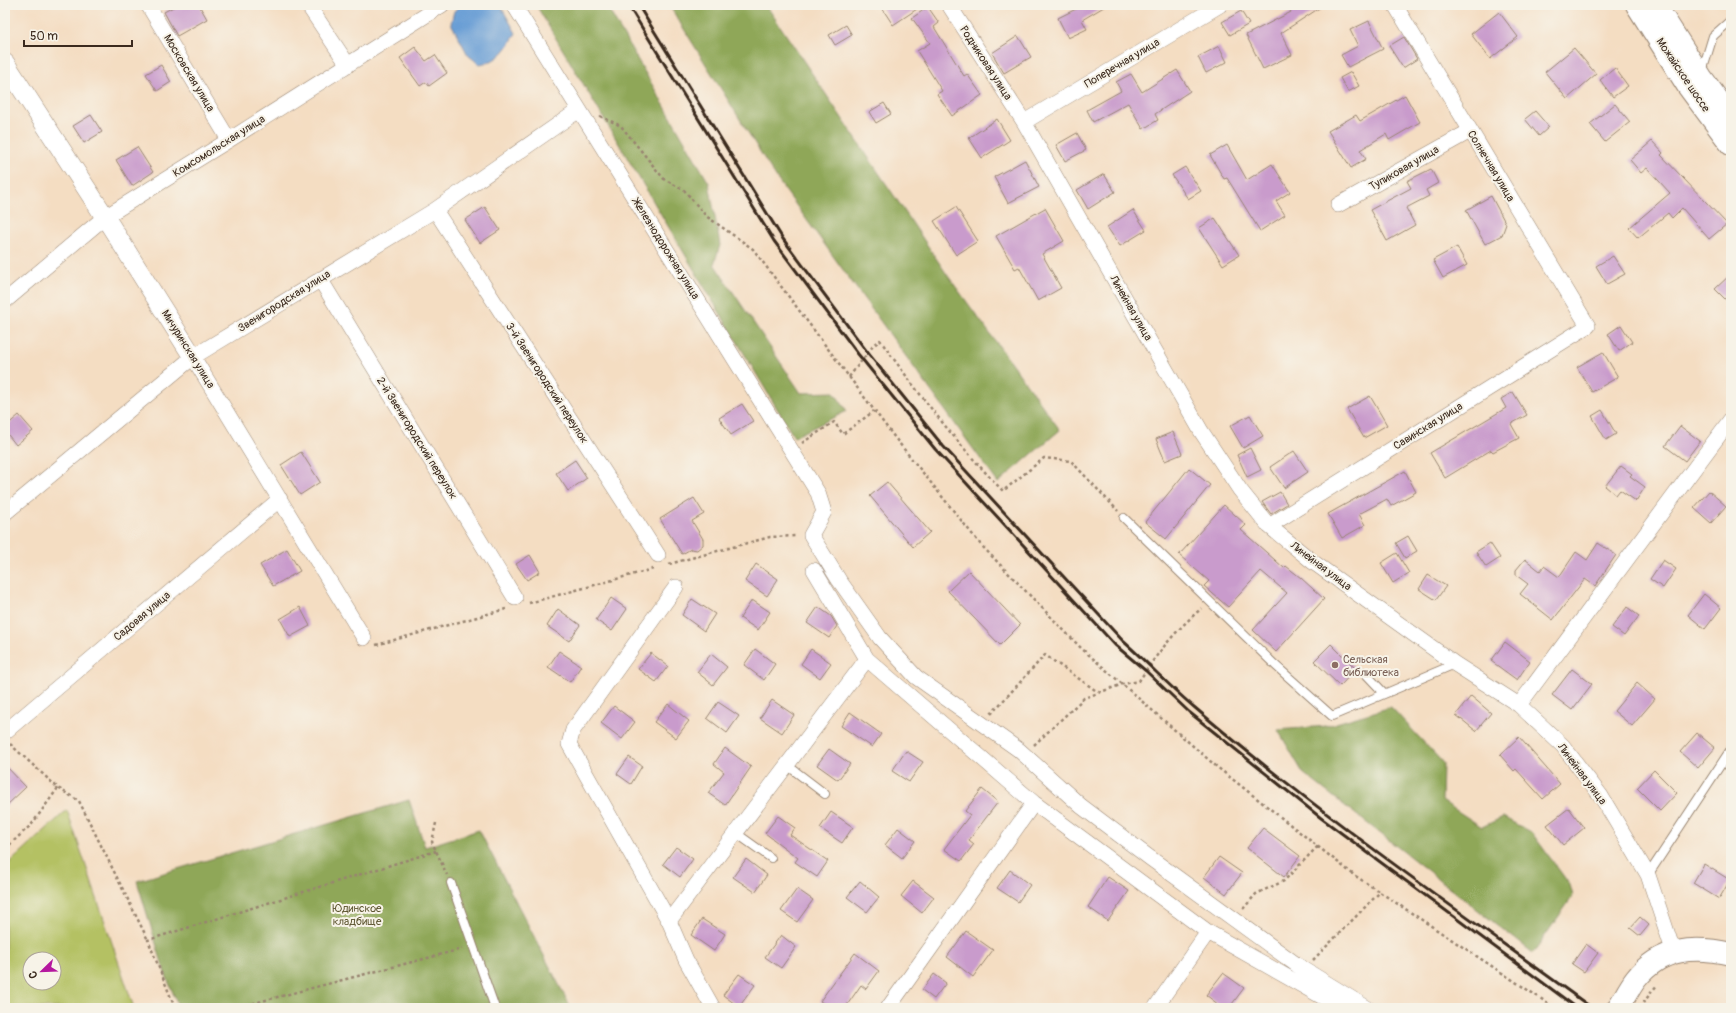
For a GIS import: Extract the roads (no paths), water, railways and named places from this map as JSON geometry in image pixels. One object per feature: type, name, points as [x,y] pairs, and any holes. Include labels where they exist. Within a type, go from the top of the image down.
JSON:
[{"type":"main road","name":"Можайское шоссе","points":[[1637,5],[1688,86],[1731,144]]},
{"type":"main road","name":"Можайское шоссе","points":[[1655,5],[1701,77],[1731,118]]},
{"type":"main road","points":[[1618,1008],[1636,979],[1646,969],[1674,953],[1696,949],[1731,954]]},
{"type":"street","name":"Московская улица","points":[[148,5],[229,140]]},
{"type":"street","points":[[308,5],[348,65]]},
{"type":"street","name":"Комсомольская улица","points":[[5,300],[105,216],[229,140],[442,5]]},
{"type":"street","name":"Железнодорожная улица","points":[[514,5],[793,450],[818,493],[824,512],[811,535],[839,580],[880,638],[916,677],[1024,755],[1081,806],[1234,920],[1304,969],[1367,1008]]},
{"type":"street","name":"Родниковая улица","points":[[949,5],[1024,122]]},
{"type":"street","name":"Поперечная улица","points":[[1024,122],[1220,5]]},
{"type":"street","name":"Солнечная улица","points":[[1395,5],[1588,326]]},
{"type":"street","name":"Мичуринская улица","points":[[5,63],[105,216],[193,357],[364,638]]},
{"type":"street","name":"Звенигородская улица","points":[[5,513],[193,357],[435,210],[579,110]]},
{"type":"street","name":"Линейная улица","points":[[1024,122],[1201,431],[1240,490],[1269,526],[1313,562],[1455,664],[1519,705],[1563,746],[1601,796],[1648,875],[1674,953]]},
{"type":"street","name":"Тупиковая улица","points":[[1338,205],[1470,131]]},
{"type":"street","name":"3-й Звенигородский переулок","points":[[435,210],[659,563]]},
{"type":"street","name":"2-й Звенигородский переулок","points":[[320,279],[519,603]]},
{"type":"street","name":"Савинская улица","points":[[1269,526],[1588,326]]},
{"type":"street","points":[[1519,705],[1731,419]]},
{"type":"street","name":"Садовая улица","points":[[5,732],[280,499]]},
{"type":"street","points":[[814,570],[867,659],[1034,803],[1208,932],[1342,1008]]},
{"type":"street","points":[[676,587],[573,730],[569,744],[669,921],[686,960],[713,1008]]},
{"type":"street","points":[[669,921],[867,659]]},
{"type":"street","points":[[888,1008],[1034,803]]},
{"type":"street","points":[[1155,1008],[1208,932]]},
{"type":"lane","points":[[1701,77],[1705,59],[1713,36],[1731,20]]},
{"type":"lane","points":[[1124,518],[1275,665],[1332,716],[1455,664]]},
{"type":"lane","points":[[1364,672],[1384,693]]},
{"type":"lane","points":[[1648,875],[1731,749]]},
{"type":"lane","points":[[787,765],[826,794]]},
{"type":"lane","points":[[736,833],[771,858]]},
{"type":"lane","points":[[451,883],[495,1008]]},
{"type":"water","points":[[461,5],[500,5],[516,33],[506,49],[497,58],[486,63],[479,64],[468,55],[451,23],[454,11]]},
{"type":"railway","points":[[628,5],[774,241],[858,354],[935,449],[1115,645],[1146,671],[1189,712],[1321,818],[1577,1008]]},
{"type":"railway","points":[[638,5],[783,239],[868,353],[943,446],[1123,641],[1194,707],[1290,786],[1390,861],[1592,1008]]},
{"type":"place","name":"Сельская библиотека","points":[[1335,665]]},
{"type":"park label","name":"Юдинское кладбище","points":[[357,914]]}]
